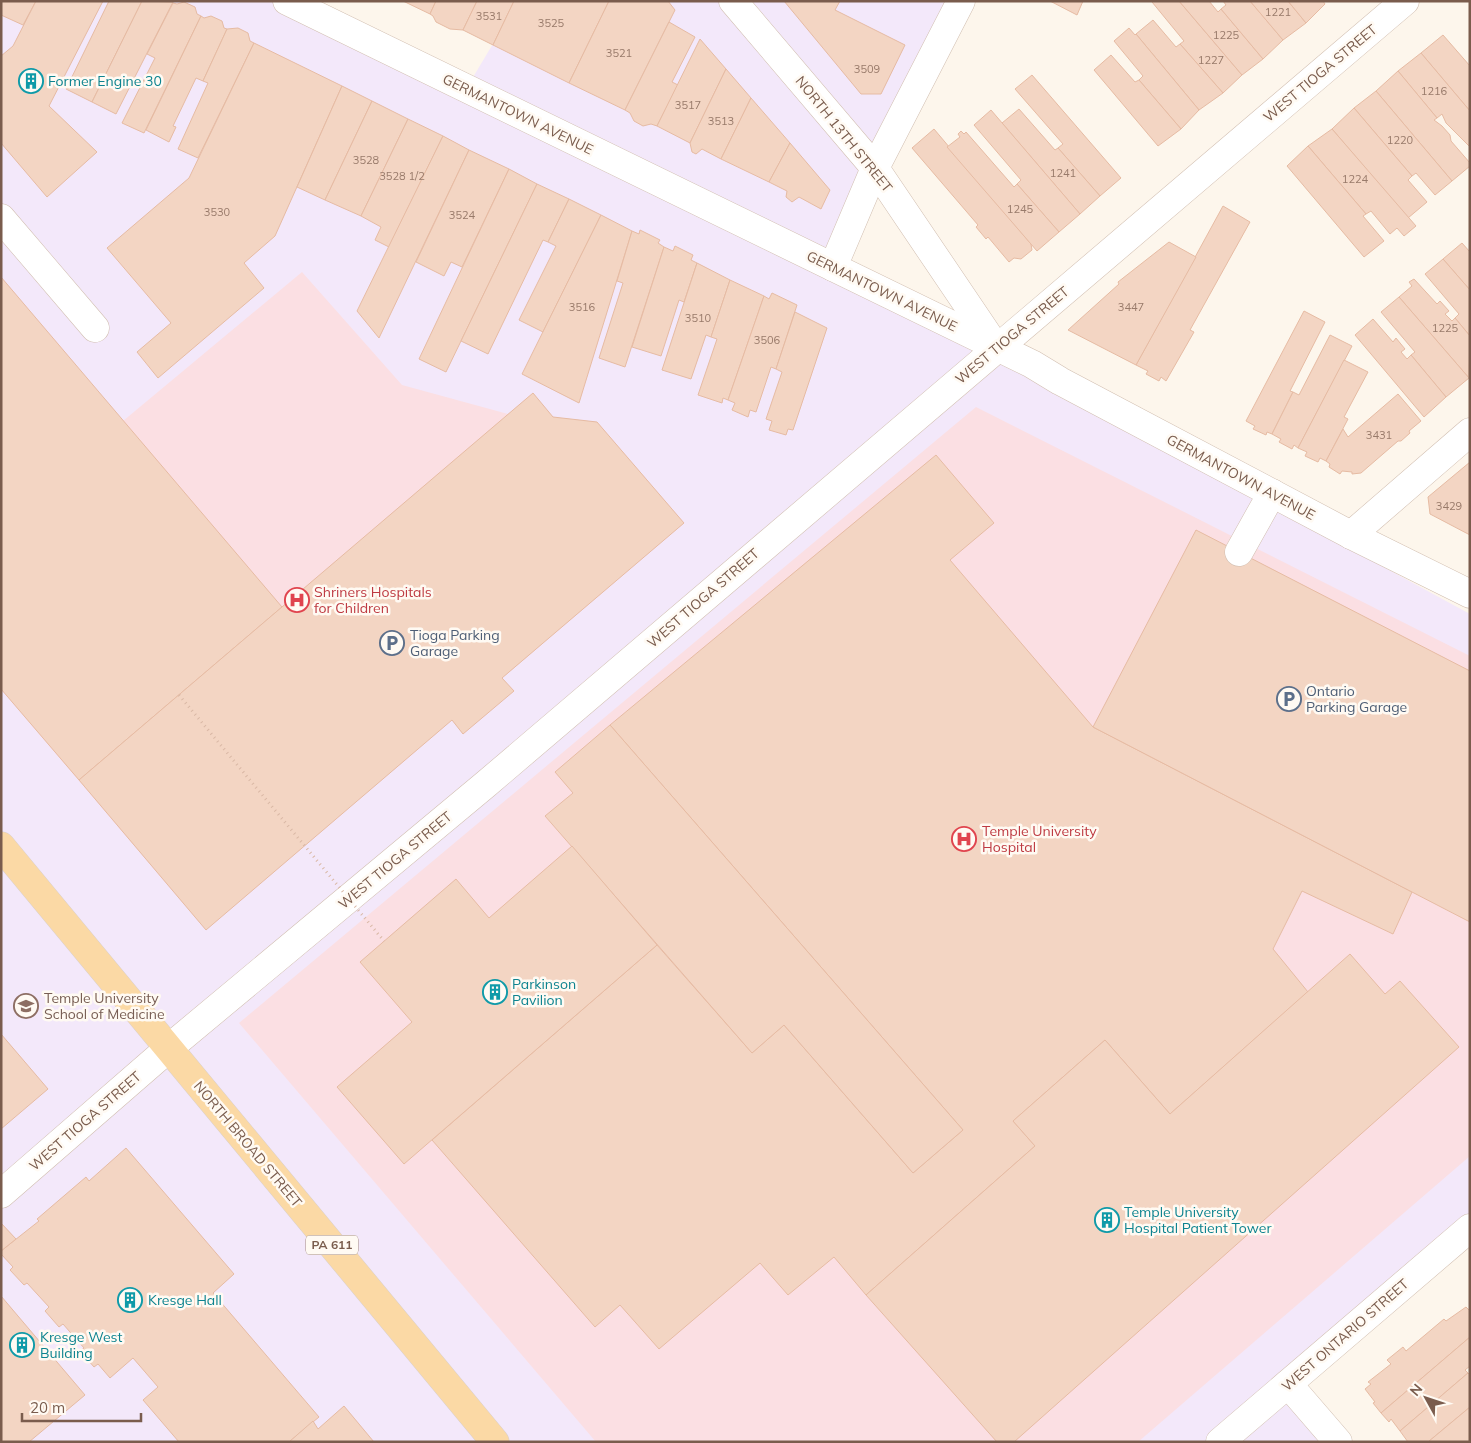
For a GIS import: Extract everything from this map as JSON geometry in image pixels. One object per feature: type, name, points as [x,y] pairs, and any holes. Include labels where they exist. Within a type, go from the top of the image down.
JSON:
[{"type":"main road","name":"NORTH BROAD STREET","points":[[1,846],[495,1442]]},
{"type":"street","name":"GERMANTOWN AVENUE","points":[[287,1],[1032,364],[1060,381],[1351,535],[1470,594]]},
{"type":"street","name":"NORTH 13TH STREET","points":[[734,1],[875,168],[997,348]]},
{"type":"street","points":[[833,268],[875,168],[961,1]]},
{"type":"street","name":"WEST TIOGA STREET","points":[[1,1194],[169,1048],[486,784],[1405,1]]},
{"type":"street","points":[[1,218],[95,328]]},
{"type":"street","points":[[1351,535],[1470,432]]},
{"type":"street","points":[[1239,552],[1272,493]]},
{"type":"street","name":"WEST ONTARIO STREET","points":[[1220,1442],[1470,1228]]},
{"type":"street","points":[[1288,1384],[1338,1442]]},
{"type":"path","points":[[179,695],[384,941]]},
{"type":"shaded area","points":[[1,1],[287,1],[466,89],[497,37],[615,1],[963,1],[833,268],[1470,614],[1470,1228],[1288,1384],[1338,1442],[1,1442]]},
{"type":"shaded area","name":"Shriners Hospitals for Children","points":[[302,272],[402,385],[508,414],[533,393],[553,417],[597,422],[684,523],[502,678],[514,691],[463,734],[452,720],[206,930],[1,689],[1,277],[123,421]]},
{"type":"shaded area","name":"Temple University Hospital","points":[[976,407],[1470,656],[1470,1156],[1138,1442],[596,1442],[239,1023]]},
{"type":"building","points":[[1,1],[36,1],[23,25],[1,15]]},
{"type":"building","name":"Former Engine 30","points":[[36,1],[103,1],[49,106],[97,152],[47,197],[1,143],[1,56],[13,46]]},
{"type":"building","points":[[109,1],[142,1],[92,102],[66,89]]},
{"type":"building","points":[[142,1],[173,2],[116,114],[92,102]]},
{"type":"building","points":[[403,1],[436,1],[430,14]]},
{"type":"building","points":[[436,1],[477,1],[463,30],[450,29],[436,22],[430,14]]},
{"type":"building","points":[[477,1],[514,1],[493,45],[463,30]]},
{"type":"building","points":[[514,1],[609,1],[569,83],[493,45]]},
{"type":"building","points":[[609,1],[668,1],[675,10],[625,110],[569,83]]},
{"type":"building","points":[[784,1],[840,1],[835,10],[905,45],[881,94],[861,94]]},
{"type":"building","points":[[1050,1],[1083,1],[1077,15]]},
{"type":"building","points":[[1153,1],[1179,1],[1242,75],[1223,93],[1180,44],[1184,41]]},
{"type":"building","points":[[1179,1],[1209,1],[1218,12],[1221,9],[1263,59],[1242,75]]},
{"type":"building","points":[[1223,1],[1250,1],[1283,40],[1263,59],[1221,9],[1226,5]]},
{"type":"building","points":[[1250,1],[1288,1],[1306,23],[1283,40]]},
{"type":"building","points":[[1288,1],[1323,1],[1325,4],[1306,23]]},
{"type":"building","points":[[184,2],[195,7],[197,14],[201,16],[144,133],[122,123],[155,58],[147,54],[173,3]]},
{"type":"building","points":[[201,16],[204,18],[211,16],[222,21],[224,28],[227,29],[203,81],[196,78],[173,126],[176,127],[169,142],[146,130]]},
{"type":"building","points":[[1153,20],[1176,47],[1180,44],[1223,93],[1199,110],[1136,34]]},
{"type":"building","points":[[669,22],[695,37],[672,82],[678,85],[657,126],[651,124],[643,126],[634,121],[630,113],[625,110]]},
{"type":"building","points":[[238,28],[248,33],[250,41],[254,43],[198,158],[178,149],[208,83],[203,81],[227,29]]},
{"type":"building","points":[[1129,28],[1199,110],[1181,129],[1139,80],[1143,76],[1114,41]]},
{"type":"building","points":[[1443,35],[1470,66],[1470,111],[1421,53]]},
{"type":"building","points":[[700,39],[726,69],[690,143],[657,126]]},
{"type":"building","points":[[254,43],[342,86],[275,236],[244,263],[264,288],[158,378],[137,352],[171,323],[107,248],[189,178]]},
{"type":"building","points":[[1421,53],[1470,111],[1470,147],[1446,123],[1442,114],[1437,118],[1398,71]]},
{"type":"building","points":[[1111,55],[1135,82],[1139,80],[1181,129],[1158,146],[1094,70]]},
{"type":"building","points":[[726,69],[751,98],[721,159],[702,149],[696,154],[692,152],[690,143]]},
{"type":"building","points":[[1398,71],[1437,118],[1434,120],[1450,135],[1451,141],[1470,163],[1470,166],[1452,181],[1376,91]]},
{"type":"building","points":[[1032,75],[1121,178],[1100,196],[1058,148],[1063,144],[1015,89]]},
{"type":"building","points":[[342,86],[372,101],[325,200],[297,187]]},
{"type":"building","points":[[1376,91],[1452,181],[1435,195],[1416,173],[1412,176],[1354,108]]},
{"type":"building","points":[[751,98],[790,143],[769,182],[721,159]]},
{"type":"building","points":[[372,101],[408,119],[361,216],[325,200]]},
{"type":"building","points":[[1354,108],[1412,176],[1408,180],[1427,202],[1408,218],[1332,129]]},
{"type":"building","points":[[1019,109],[1055,150],[1058,148],[1100,196],[1080,214],[1002,123]]},
{"type":"building","points":[[991,110],[1080,214],[1059,232],[1017,184],[1021,180],[974,125]]},
{"type":"building","points":[[408,119],[443,136],[389,247],[375,240],[381,227],[361,216]]},
{"type":"building","points":[[934,129],[1031,244],[1032,250],[1021,259],[1014,258],[1009,262],[988,237],[986,239],[976,227],[978,225],[912,148]]},
{"type":"building","points":[[1332,129],[1416,226],[1404,236],[1397,228],[1390,234],[1371,211],[1366,214],[1308,146]]},
{"type":"building","points":[[961,131],[964,134],[966,132],[1014,187],[1017,184],[1059,232],[1037,251],[947,147],[960,137],[958,134]]},
{"type":"building","points":[[443,136],[469,150],[379,338],[357,311]]},
{"type":"building","points":[[790,143],[830,190],[821,209],[799,197],[792,202],[786,197],[787,191],[769,182]]},
{"type":"building","points":[[1308,146],[1366,214],[1363,216],[1384,241],[1364,257],[1287,166]]},
{"type":"building","points":[[469,150],[509,169],[462,267],[451,262],[444,276],[416,262]]},
{"type":"building","points":[[509,169],[537,184],[446,372],[419,359]]},
{"type":"building","points":[[537,184],[569,199],[548,242],[543,240],[488,354],[461,341]]},
{"type":"building","points":[[569,199],[601,215],[543,332],[519,320],[556,246],[548,242]]},
{"type":"building","points":[[1223,206],[1250,222],[1190,330],[1194,332],[1166,381],[1161,377],[1159,381],[1146,374],[1148,371],[1136,365]]},
{"type":"building","points":[[601,215],[632,231],[579,403],[522,374]]},
{"type":"building","points":[[640,230],[660,240],[658,243],[664,247],[625,367],[599,358],[623,283],[617,281],[632,231],[639,234]]},
{"type":"building","points":[[1169,242],[1196,257],[1136,365],[1068,330],[1119,284],[1118,282]]},
{"type":"building","points":[[1462,243],[1470,252],[1470,290],[1443,259]]},
{"type":"building","points":[[675,246],[693,255],[691,260],[697,263],[684,302],[679,300],[661,356],[632,347],[664,247],[673,251]]},
{"type":"building","points":[[1443,259],[1470,290],[1470,336],[1455,318],[1459,314],[1425,274]]},
{"type":"building","points":[[697,263],[730,280],[711,337],[706,335],[691,379],[662,370]]},
{"type":"building","name":"Shriners Hospitals for Children","points":[[1,277],[282,607],[79,780],[1,689]]},
{"type":"building","points":[[1414,279],[1437,304],[1440,301],[1449,311],[1445,314],[1452,321],[1455,318],[1470,336],[1469,378],[1399,297],[1412,286],[1409,282]]},
{"type":"building","points":[[730,280],[764,296],[728,400],[723,398],[722,403],[698,395],[717,339],[711,337]]},
{"type":"building","points":[[772,293],[797,305],[776,369],[771,367],[756,412],[750,410],[748,417],[732,410],[735,403],[728,400],[764,296],[769,299]]},
{"type":"building","points":[[1399,297],[1469,378],[1446,397],[1411,355],[1415,352],[1381,312]]},
{"type":"building","points":[[1304,311],[1325,322],[1290,391],[1293,392],[1272,434],[1267,432],[1266,435],[1253,429],[1255,426],[1246,421]]},
{"type":"building","points":[[795,312],[827,328],[793,430],[788,429],[786,435],[769,430],[772,421],[766,419],[782,372],[776,369]]},
{"type":"building","points":[[1373,319],[1393,342],[1396,338],[1405,349],[1401,352],[1407,359],[1411,355],[1446,397],[1424,417],[1355,335]]},
{"type":"building","points":[[1330,335],[1352,346],[1298,448],[1294,445],[1292,449],[1279,442],[1281,439],[1272,434],[1293,392],[1299,395]]},
{"type":"building","points":[[1344,360],[1368,372],[1344,417],[1348,419],[1326,461],[1320,458],[1318,462],[1305,456],[1307,452],[1298,448]]},
{"type":"building","name":"Tioga Parking Garage","points":[[533,393],[553,417],[597,422],[684,523],[502,678],[514,691],[463,734],[452,720],[206,930],[79,780]]},
{"type":"building","points":[[1398,394],[1421,421],[1409,431],[1410,433],[1361,473],[1352,474],[1352,472],[1342,471],[1340,474],[1329,467],[1330,464],[1326,461],[1343,429],[1348,437]]},
{"type":"building","points":[[936,455],[994,523],[950,560],[1093,727],[1412,892],[1393,934],[1302,891],[1273,949],[1308,992],[1170,1114],[1105,1040],[1013,1121],[1035,1146],[866,1295],[834,1257],[788,1295],[760,1263],[659,1349],[620,1305],[595,1327],[432,1140],[657,945],[752,1053],[784,1025],[913,1173],[963,1130],[610,725]]},
{"type":"building","points":[[1470,462],[1470,535],[1430,514],[1428,497]]},
{"type":"building","name":"Ontario Parking Garage","points":[[1196,530],[1470,671],[1470,922],[1093,727]]},
{"type":"building","points":[[610,725],[963,1130],[913,1173],[784,1025],[752,1053],[545,816],[573,793],[555,772]]},
{"type":"building","name":"Parkinson Pavilion","points":[[572,846],[657,945],[404,1164],[337,1087],[412,1022],[360,962],[456,879],[489,918]]},
{"type":"building","name":"Temple University Hospital Patient Tower","points":[[1350,954],[1385,994],[1400,981],[1459,1047],[1014,1442],[997,1442],[866,1295],[1035,1146],[1013,1121],[1105,1040],[1170,1114]]},
{"type":"building","points":[[1,1034],[48,1089],[1,1129]]},
{"type":"building","name":"Kresge Hall","points":[[126,1148],[234,1274],[213,1293],[319,1417],[289,1442],[179,1442],[143,1400],[158,1387],[133,1358],[110,1378],[98,1364],[94,1367],[80,1351],[84,1348],[63,1324],[59,1327],[45,1311],[49,1307],[27,1283],[24,1285],[10,1270],[13,1267],[1,1254],[1,1251],[39,1221],[37,1219],[86,1177],[89,1181]]},
{"type":"building","points":[[1,1223],[16,1239],[1,1251]]},
{"type":"building","name":"Kresge West Building","points":[[1,1296],[85,1395],[29,1442],[1,1442]]},
{"type":"building","points":[[1466,1307],[1470,1311],[1470,1337],[1381,1413],[1365,1389],[1371,1384],[1368,1382],[1391,1364],[1387,1360],[1403,1347],[1406,1351],[1444,1319],[1446,1321]]},
{"type":"building","points":[[1470,1337],[1470,1366],[1465,1370],[1468,1373],[1400,1431],[1391,1419],[1389,1422],[1381,1413]]},
{"type":"building","points":[[1468,1373],[1470,1375],[1470,1407],[1428,1442],[1408,1442],[1400,1431]]},
{"type":"building","points":[[344,1406],[374,1442],[289,1442],[313,1421],[318,1429]]},
{"type":"building","points":[[1470,1407],[1470,1442],[1428,1442]]},
{"type":"place","name":"Former Engine 30","points":[[31,81]]},
{"type":"place","name":"Shriners Hospitals for Children","points":[[297,600]]},
{"type":"place","name":"Tioga Parking Garage","points":[[392,643]]},
{"type":"place","name":"Ontario Parking Garage","points":[[1289,699]]},
{"type":"place","name":"Temple University Hospital","points":[[964,839]]},
{"type":"place","name":"Parkinson Pavilion","points":[[495,992]]},
{"type":"place","name":"Temple University School of Medicine","points":[[26,1006]]},
{"type":"place","name":"Temple University Hospital Patient Tower","points":[[1107,1220]]},
{"type":"place","name":"Kresge Hall","points":[[130,1300]]},
{"type":"place","name":"Kresge West Building","points":[[22,1345]]}]
